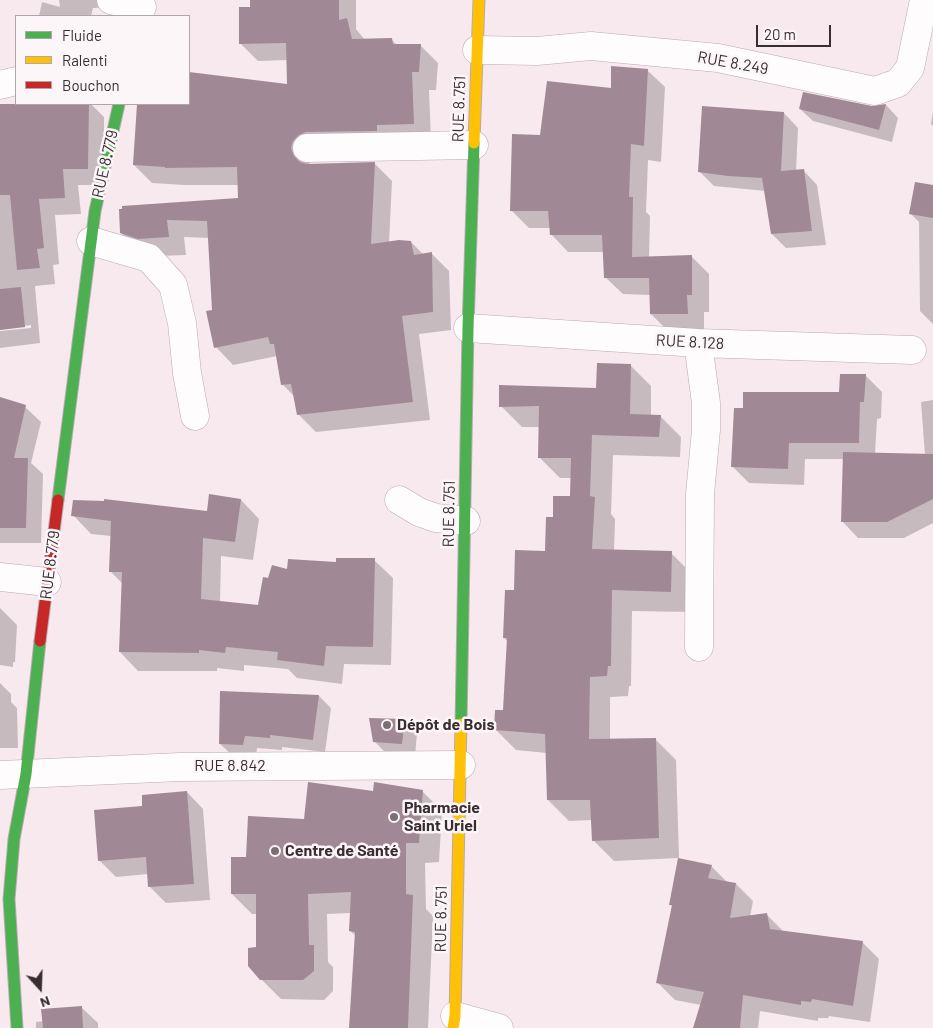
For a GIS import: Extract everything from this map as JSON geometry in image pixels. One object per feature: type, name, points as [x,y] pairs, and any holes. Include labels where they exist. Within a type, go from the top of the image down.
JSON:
[{"type":"main road","name":"RUE 8.751","points":[[454,1022],[466,521],[468,328],[479,0]]},
{"type":"main road","name":"RUE 8.779","points":[[17,1028],[14,1015],[9,899],[14,839],[13,775],[47,582],[95,212],[119,105]]},
{"type":"street","points":[[111,0],[142,8]]},
{"type":"street","name":"RUE 8.249","points":[[477,50],[537,51],[591,46],[718,58],[875,91],[898,83],[910,68],[924,0]]},
{"type":"street","points":[[0,85],[15,81]]},
{"type":"street","points":[[307,148],[474,145]]},
{"type":"street","points":[[91,241],[149,258],[173,285],[182,323],[195,416]]},
{"type":"street","name":"RUE 8.128","points":[[468,328],[698,342],[912,350]]},
{"type":"street","points":[[698,342],[706,403],[706,430],[700,494],[699,648]]},
{"type":"street","points":[[399,500],[419,512],[436,518],[466,521]]},
{"type":"street","points":[[0,577],[47,582]]},
{"type":"street","name":"RUE 8.842","points":[[13,775],[180,767],[460,765]]},
{"type":"street","points":[[454,1022],[499,1028]]},
{"type":"building","points":[[250,0],[339,0],[339,20],[347,18],[352,39],[392,38],[393,44],[421,44],[419,72],[412,72],[414,124],[377,125],[377,131],[306,132],[299,135],[293,141],[291,148],[294,156],[300,162],[307,164],[375,162],[371,244],[399,240],[411,241],[414,255],[432,252],[433,312],[402,316],[413,402],[297,415],[291,384],[281,385],[274,344],[270,344],[268,337],[214,348],[206,311],[212,310],[207,221],[167,220],[169,237],[138,239],[120,233],[119,209],[122,209],[122,206],[238,198],[237,167],[165,168],[133,165],[137,105],[190,105],[190,72],[287,84],[286,43],[239,44],[239,7],[250,7]]},
{"type":"building","points":[[611,66],[648,69],[644,146],[631,144],[629,197],[633,197],[632,257],[692,255],[692,295],[687,295],[688,314],[650,314],[649,278],[604,278],[602,235],[550,235],[548,211],[510,211],[512,134],[540,135],[547,81],[611,88]]},
{"type":"building","points":[[803,92],[872,106],[886,104],[879,130],[799,109]]},
{"type":"building","points":[[0,104],[89,105],[88,169],[63,169],[65,198],[39,199],[44,248],[37,249],[40,268],[17,270],[10,195],[0,195]]},
{"type":"building","points":[[702,106],[784,112],[781,171],[804,169],[812,231],[771,234],[762,178],[698,172]]},
{"type":"building","points":[[915,182],[933,185],[933,218],[909,214]]},
{"type":"building","points":[[21,287],[25,327],[0,330],[0,289]]},
{"type":"building","points":[[597,363],[631,364],[630,414],[661,415],[659,437],[592,435],[590,496],[595,497],[592,549],[672,551],[671,592],[612,590],[611,666],[608,666],[607,676],[590,677],[589,739],[656,738],[659,838],[592,841],[590,800],[547,800],[545,734],[494,730],[495,710],[503,710],[507,638],[503,638],[505,590],[514,590],[515,550],[545,551],[546,517],[553,517],[553,496],[570,496],[571,458],[538,458],[539,406],[499,407],[499,385],[596,388]]},
{"type":"building","points":[[840,374],[866,374],[864,402],[860,402],[859,443],[789,443],[788,469],[731,467],[734,408],[743,408],[743,392],[839,392]]},
{"type":"building","points":[[0,397],[26,405],[14,458],[28,458],[26,528],[0,528]]},
{"type":"building","points":[[843,452],[933,454],[933,499],[887,522],[841,522]]},
{"type":"building","points":[[209,494],[241,499],[235,542],[203,538],[201,599],[258,605],[263,577],[268,578],[272,565],[287,569],[288,559],[336,562],[336,558],[375,558],[373,647],[326,646],[324,666],[277,660],[278,652],[226,647],[225,653],[199,650],[199,653],[119,652],[122,572],[109,572],[111,521],[71,516],[73,500],[104,501],[104,499],[207,511]]},
{"type":"building","points":[[220,691],[319,695],[313,740],[270,735],[270,738],[245,736],[243,745],[219,744]]},
{"type":"building","name":"Dépôt de Bois","points":[[369,718],[405,719],[402,744],[373,742]]},
{"type":"building","points":[[308,782],[373,791],[374,782],[423,790],[419,843],[406,843],[406,894],[413,895],[408,1028],[349,1028],[355,932],[349,931],[351,892],[308,894],[309,945],[314,945],[314,971],[303,980],[260,980],[248,966],[248,948],[256,947],[256,894],[231,894],[231,857],[246,857],[248,816],[304,819]]},
{"type":"building","points":[[187,791],[194,884],[148,887],[146,857],[98,861],[94,810],[142,806],[142,795]]},
{"type":"building","points":[[678,858],[712,865],[708,878],[736,883],[730,918],[767,913],[770,929],[863,941],[853,1006],[812,999],[811,1002],[801,1001],[801,1005],[743,995],[740,1028],[693,1028],[704,992],[656,983],[672,905],[669,905]]},
{"type":"building","points":[[82,1006],[83,1028],[43,1028],[41,1009]]},
{"type":"traffic: fast","points":[[58,500],[95,211],[119,105]]},
{"type":"traffic: fast","points":[[461,724],[468,328],[474,143]]},
{"type":"traffic: fast","points":[[17,1028],[9,899],[14,839],[26,774],[40,641]]},
{"type":"traffic: slow","points":[[474,143],[479,0]]},
{"type":"traffic: slow","points":[[453,1028],[455,1016],[461,724]]},
{"type":"traffic: jam","points":[[40,641],[58,500]]},
{"type":"place","name":"Dépôt de Bois","points":[[387,725]]},
{"type":"place","name":"Pharmacie Saint Uriel","points":[[394,817]]},
{"type":"place","name":"Centre de Santé","points":[[275,851]]}]
